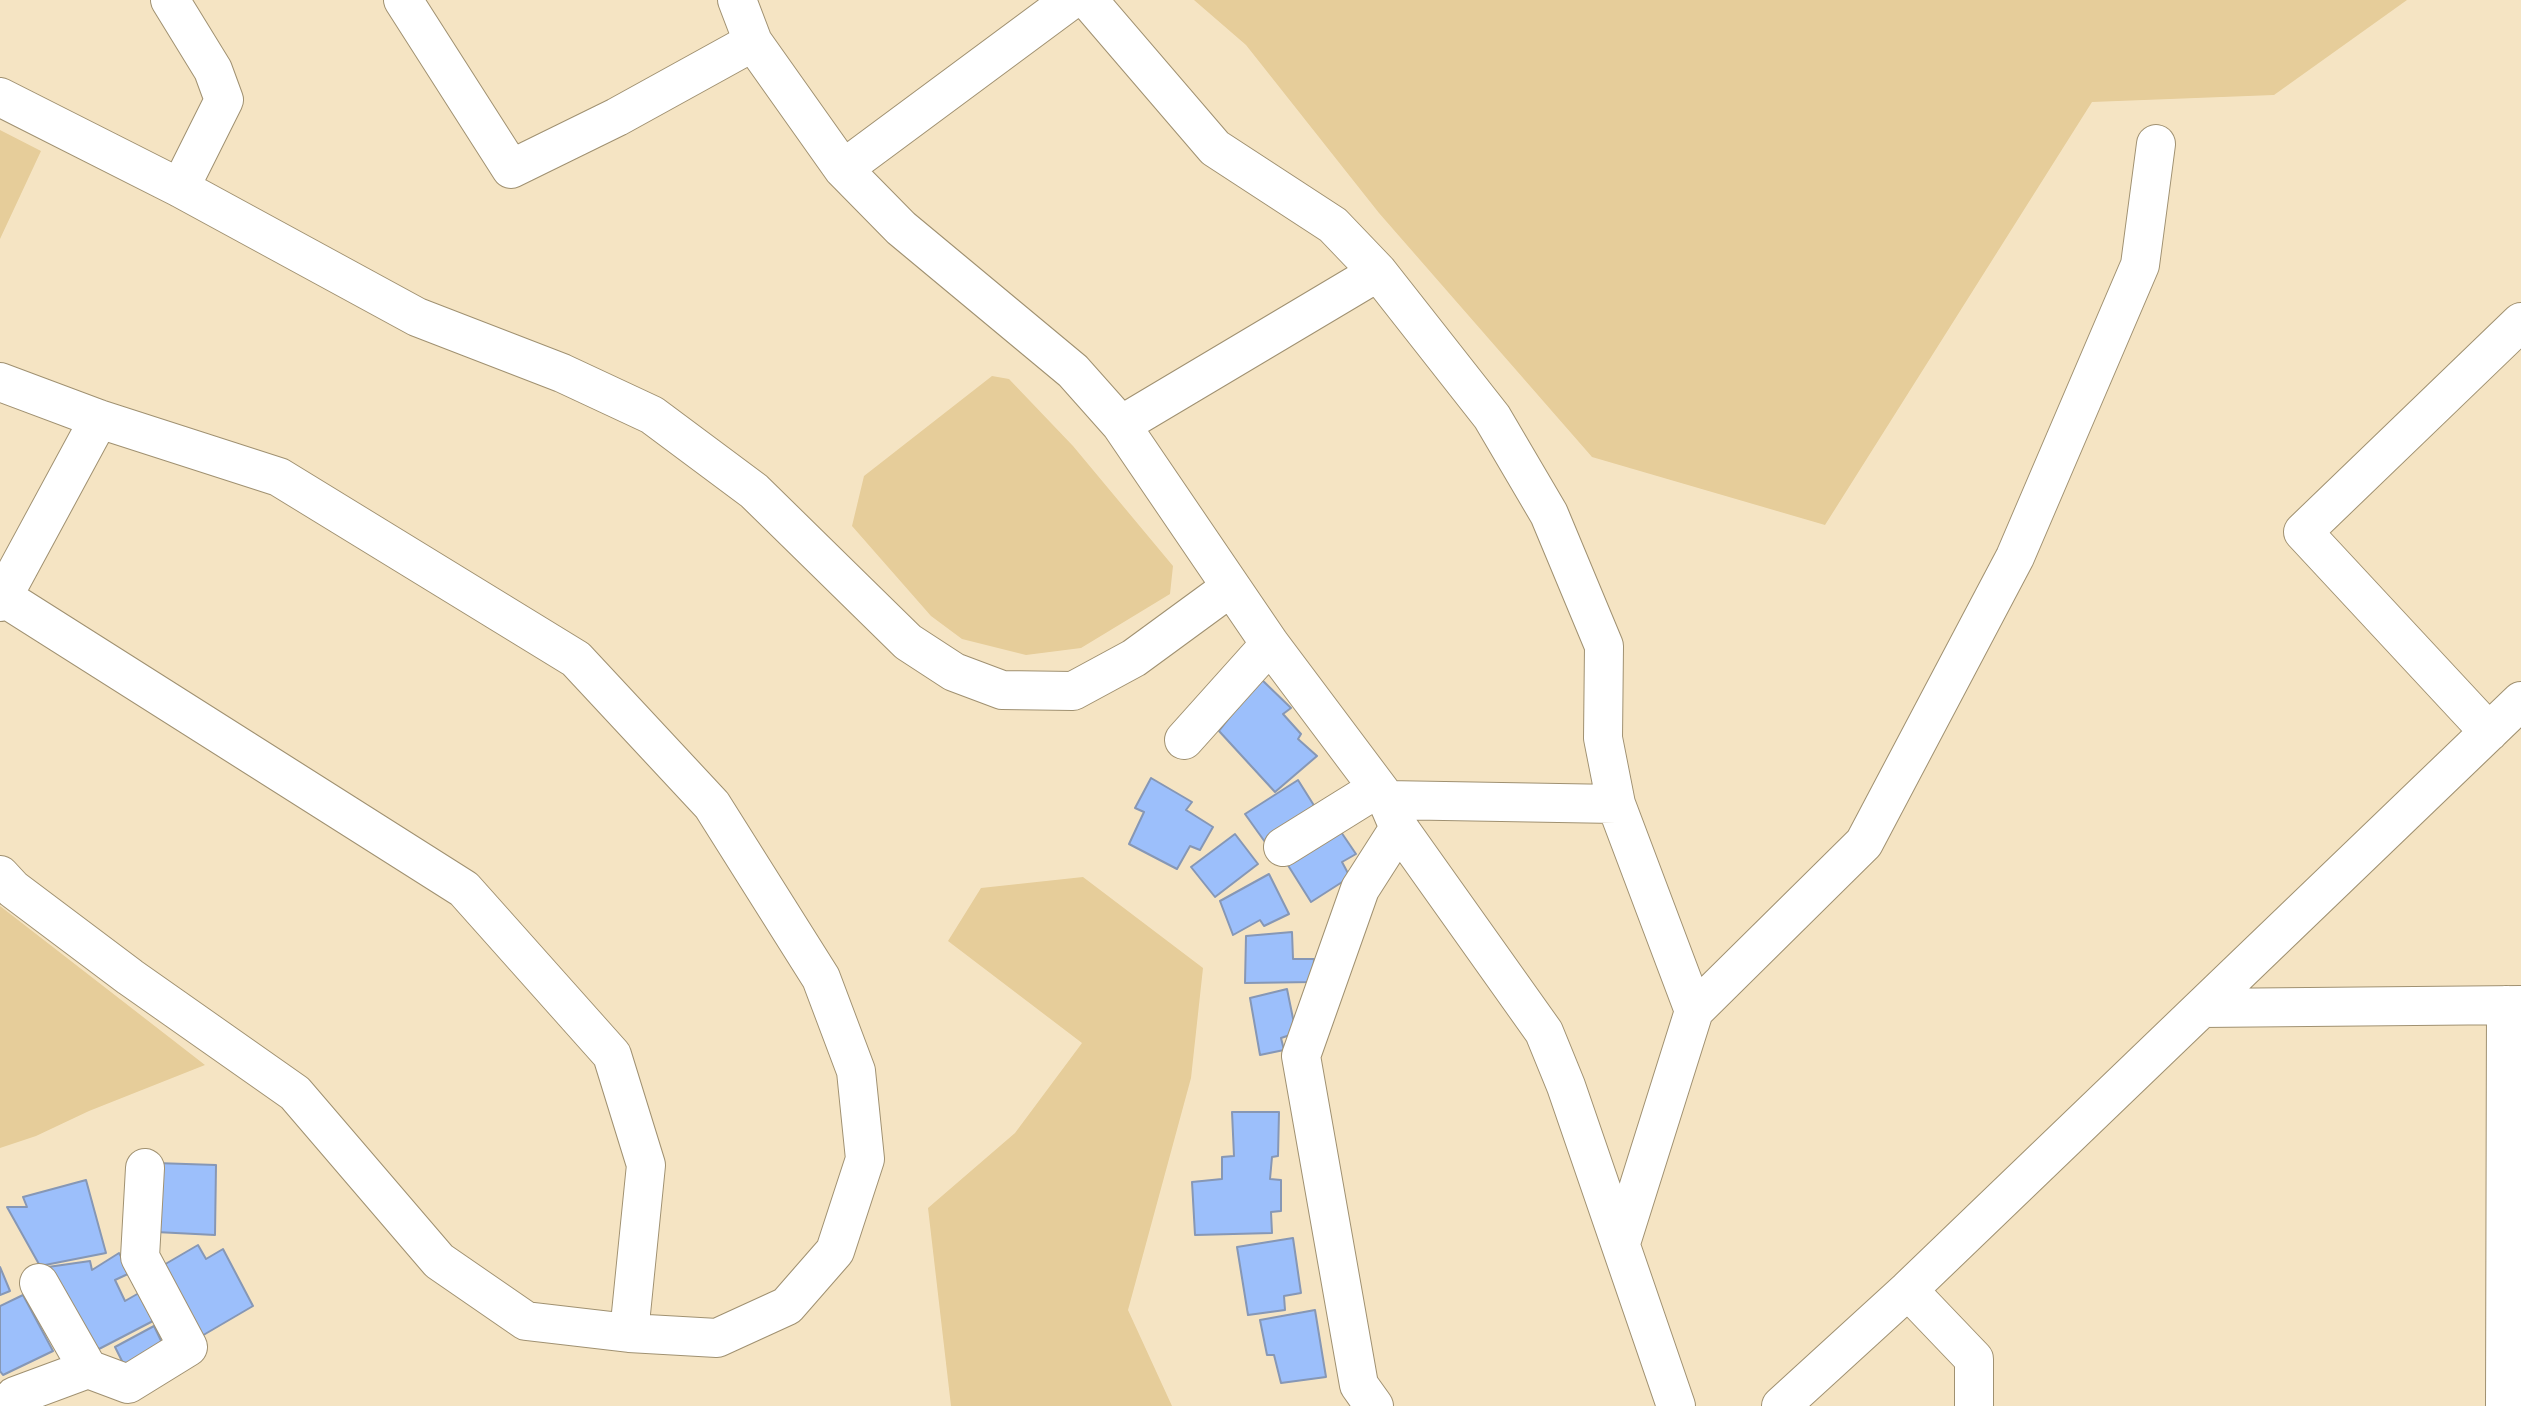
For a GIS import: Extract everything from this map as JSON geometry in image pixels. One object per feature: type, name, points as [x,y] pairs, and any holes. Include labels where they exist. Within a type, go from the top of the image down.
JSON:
[{"type":"street","points":[[170,0],[213,70],[224,100],[180,188]]},
{"type":"street","points":[[403,0],[511,169],[617,117],[753,43]]},
{"type":"street","points":[[737,0],[753,43],[843,169],[901,228],[1073,371],[1121,425],[1270,644],[1388,805],[1544,1032],[1566,1086],[1676,1406]]},
{"type":"street","points":[[843,169],[1071,0]]},
{"type":"street","points":[[1088,0],[1215,148],[1333,225],[1378,272],[1492,417],[1549,514],[1604,646],[1603,738],[1616,804],[1695,1011]]},
{"type":"street","points":[[0,97],[180,188],[417,317],[562,373],[652,415],[754,491],[908,642],[954,672],[1002,690],[1073,691],[1134,658],[1231,587]]},
{"type":"street","points":[[1620,1243],[1695,1011],[1864,843],[2015,557],[2140,265],[2156,144]]},
{"type":"street","points":[[1121,425],[1378,272]]},
{"type":"street","points":[[2490,732],[2303,532],[2521,322]]},
{"type":"street","points":[[0,382],[99,419],[279,477],[576,659],[712,805],[821,978],[856,1070],[865,1159],[835,1251],[787,1306],[717,1338],[629,1333],[526,1321],[439,1261],[295,1093],[130,977],[13,889],[0,875]]},
{"type":"street","points":[[99,419],[1,600],[464,889],[612,1055],[646,1165],[629,1333]]},
{"type":"street","points":[[1184,740],[1270,644]]},
{"type":"street","points":[[1781,1406],[1908,1290],[2521,701]]},
{"type":"street","points":[[1283,847],[1388,805],[1616,804]]},
{"type":"street","points":[[1374,1406],[1359,1385],[1301,1056],[1388,805]]},
{"type":"street","points":[[2202,1008],[2514,1005],[2505,1406]]},
{"type":"street","points":[[39,1283],[88,1369],[128,1384],[188,1347],[140,1256],[145,1168]]},
{"type":"street","points":[[1908,1290],[1974,1359],[1974,1406]]},
{"type":"street","points":[[12,1406],[15,1396],[88,1369]]},
{"type":"shaded area","points":[[1194,0],[2407,0],[2274,95],[2092,102],[1825,525],[1592,457],[1379,213],[1246,45]]},
{"type":"shaded area","points":[[0,130],[41,151],[0,239]]},
{"type":"shaded area","points":[[992,376],[1009,379],[1073,446],[1173,566],[1170,594],[1081,648],[1026,655],[962,639],[931,616],[852,526],[864,476]]},
{"type":"shaded area","points":[[1083,877],[1203,968],[1191,1078],[1128,1310],[1172,1406],[951,1406],[928,1208],[1015,1133],[1082,1043],[948,941],[981,888]]},
{"type":"shaded area","points":[[0,906],[205,1065],[89,1111],[36,1136],[0,1148]]},
{"type":"building","points":[[1260,678],[1291,708],[1283,714],[1301,734],[1298,739],[1317,756],[1275,792],[1219,731]]},
{"type":"building","points":[[1151,778],[1192,802],[1186,810],[1213,827],[1200,850],[1190,846],[1177,869],[1129,844],[1144,812],[1135,808]]},
{"type":"building","points":[[1298,780],[1320,815],[1270,849],[1245,814]]},
{"type":"building","points":[[1337,826],[1356,854],[1342,862],[1350,877],[1311,902],[1284,859]]},
{"type":"building","points":[[1235,834],[1258,864],[1215,897],[1191,867]]},
{"type":"building","points":[[1269,874],[1289,914],[1264,926],[1260,920],[1233,935],[1220,901]]},
{"type":"building","points":[[1292,932],[1293,959],[1314,959],[1313,982],[1245,983],[1246,936]]},
{"type":"building","points":[[1287,989],[1296,1033],[1281,1038],[1284,1050],[1260,1055],[1250,998]]},
{"type":"building","points":[[1232,1112],[1279,1112],[1278,1156],[1272,1157],[1270,1179],[1281,1180],[1281,1211],[1271,1212],[1272,1233],[1195,1235],[1192,1182],[1222,1179],[1222,1157],[1234,1156]]},
{"type":"building","points":[[156,1163],[216,1165],[215,1235],[156,1232]]},
{"type":"building","points":[[86,1180],[106,1253],[40,1266],[7,1207],[27,1207],[23,1197]]},
{"type":"building","points":[[1293,1238],[1301,1293],[1284,1296],[1285,1310],[1248,1315],[1237,1247]]},
{"type":"building","points":[[198,1245],[206,1259],[223,1249],[253,1306],[200,1337],[162,1266]]},
{"type":"building","points":[[119,1253],[130,1273],[115,1280],[125,1301],[139,1293],[153,1321],[99,1349],[91,1341],[48,1267],[90,1261],[92,1270]]},
{"type":"building","points":[[0,1267],[10,1291],[0,1295]]},
{"type":"building","points":[[23,1295],[53,1351],[3,1375],[0,1371],[0,1306]]},
{"type":"building","points":[[1315,1310],[1326,1377],[1281,1383],[1274,1355],[1267,1355],[1260,1320]]},
{"type":"building","points":[[154,1326],[164,1347],[124,1365],[115,1347]]}]
